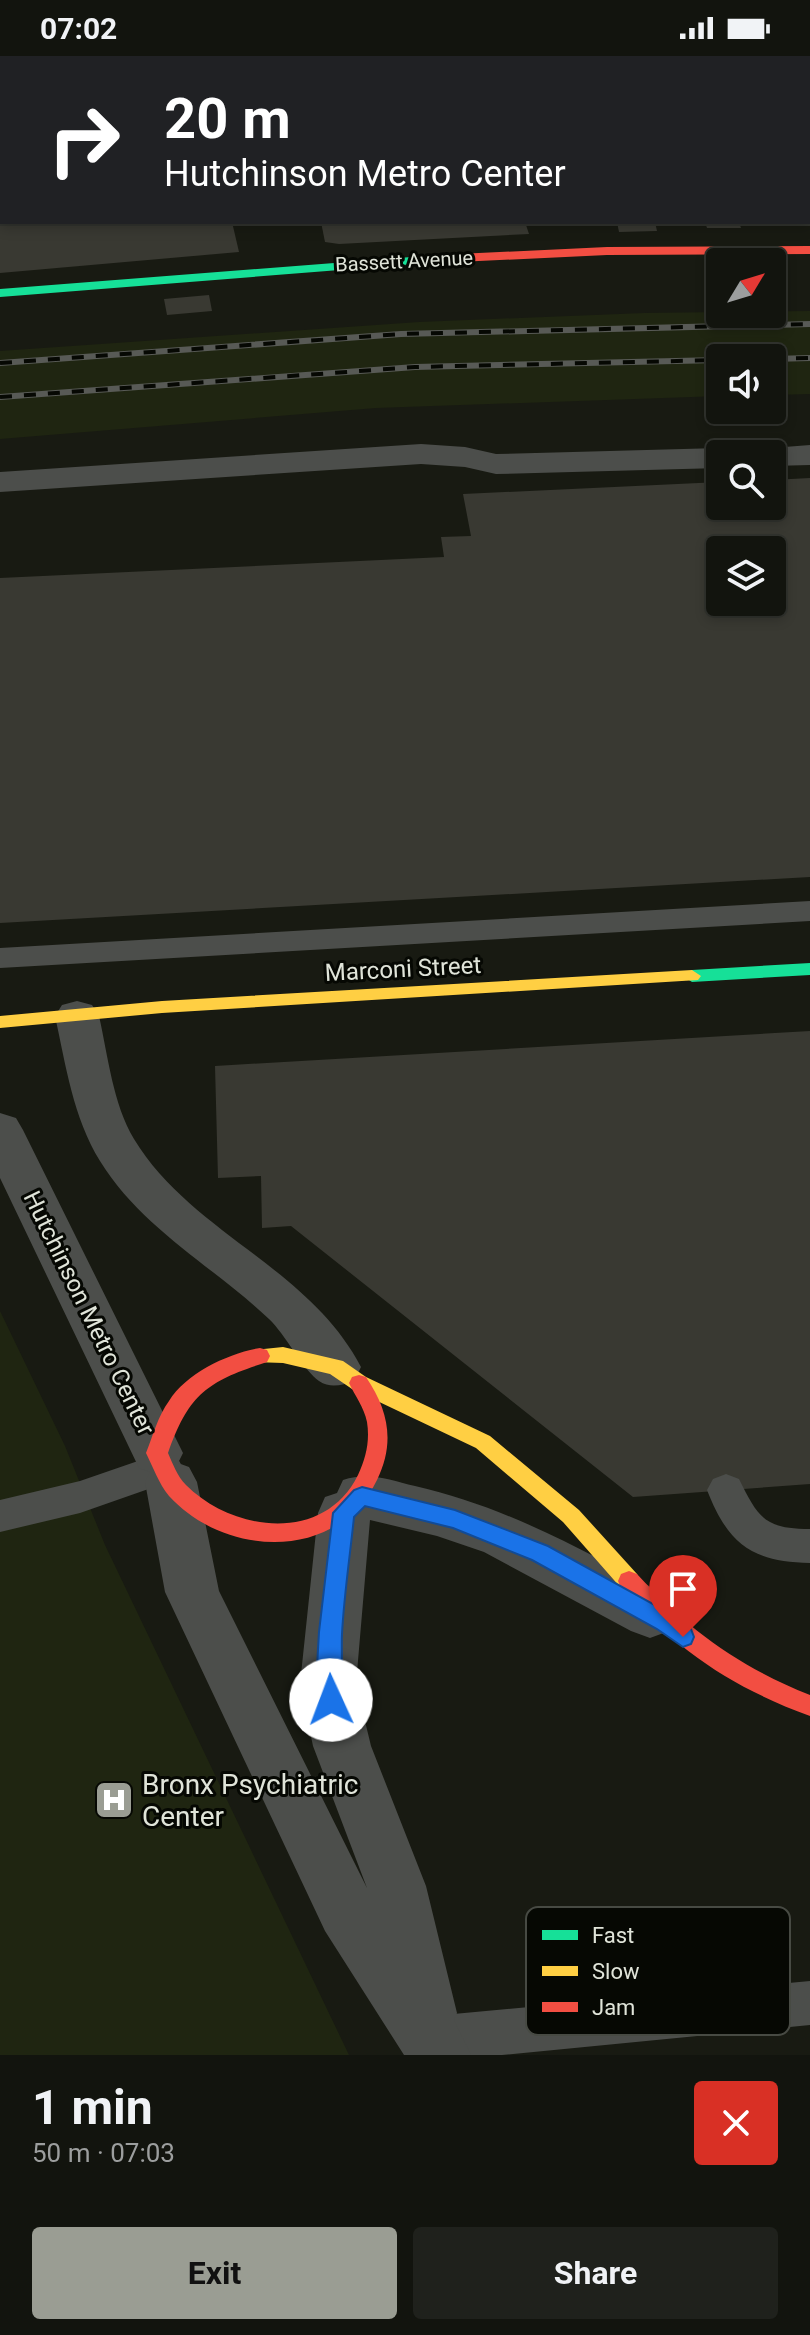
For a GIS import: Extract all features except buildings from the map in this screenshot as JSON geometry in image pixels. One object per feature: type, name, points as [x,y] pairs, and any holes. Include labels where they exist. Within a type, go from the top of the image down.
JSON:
[{"type":"street","name":"Bassett Avenue","points":[[0,293],[323,266],[497,256],[810,250]]},
{"type":"street","points":[[0,482],[407,454],[465,457],[496,464],[706,458]]},
{"type":"street","points":[[786,456],[810,455]]},
{"type":"street","name":"Marconi Street","points":[[0,1022],[162,1007],[810,969]]},
{"type":"street","name":"Hutchinson Metro Center","points":[[0,1130],[164,1468],[189,1501],[214,1519],[262,1535],[290,1535],[319,1528],[353,1505],[374,1473],[380,1424],[375,1404],[289,1307],[160,1202],[136,1177],[115,1148],[103,1117],[77,1016]]},
{"type":"street","name":"Hutchinson Metro Center","points":[[436,2047],[346,1910],[192,1592],[164,1468],[173,1409],[187,1390],[235,1362],[256,1356],[283,1355],[347,1375],[483,1442],[571,1516],[665,1622]]},
{"type":"street","name":"Hutchinson Metro Center","points":[[353,1505],[430,1511],[480,1527],[540,1553],[665,1622],[731,1671],[767,1690],[810,1706]]},
{"type":"street","name":"Hutchinson Metro Center","points":[[353,1505],[328,1684],[342,1746],[396,1886],[436,2047]]},
{"type":"lane","points":[[0,958],[810,911]]},
{"type":"lane","points":[[0,1516],[80,1497],[164,1468]]},
{"type":"lane","points":[[726,1490],[738,1520],[763,1541],[810,1546]]},
{"type":"lane","points":[[790,2005],[810,2003]]},
{"type":"lane","points":[[436,2047],[538,2035]]},
{"type":"shaded area","points":[[786,311],[810,311],[810,394],[786,395],[786,344],[706,344],[706,396],[376,408],[0,439],[0,351],[419,322],[644,313],[706,312],[706,328],[786,328]]},
{"type":"shaded area","name":"Bronx Psychiatric Center","points":[[0,1311],[65,1446],[105,1545],[349,2055],[0,2055]]},
{"type":"railway","points":[[0,363],[401,334],[810,324]]},
{"type":"railway","points":[[786,359],[810,358]]},
{"type":"railway","points":[[0,397],[415,367],[706,360]]},
{"type":"traffic: fast","points":[[0,293],[437,259]]},
{"type":"traffic: fast","points":[[692,976],[810,969]]},
{"type":"traffic: slow","points":[[0,1022],[162,1007],[692,976]]},
{"type":"traffic: slow","points":[[260,1356],[283,1355],[336,1367],[359,1383],[483,1442],[571,1516],[629,1581]]},
{"type":"traffic: jam","points":[[437,259],[607,251],[810,250]]},
{"type":"traffic: jam","points":[[260,1356],[230,1366],[190,1391],[171,1416],[157,1453],[178,1491],[202,1511],[229,1525],[258,1532],[287,1533],[315,1527],[340,1514],[360,1493],[374,1464],[378,1432],[374,1412],[359,1383]]},
{"type":"traffic: jam","points":[[629,1581],[669,1623],[710,1656],[756,1683],[810,1706]]},
{"type":"place","name":"Bronx Psychiatric Center","points":[[114,1800]]},
{"type":"route","points":[[331,1700],[328,1684],[330,1632],[344,1513],[362,1496],[430,1511],[480,1527],[540,1553],[665,1622],[683,1637]]}]
